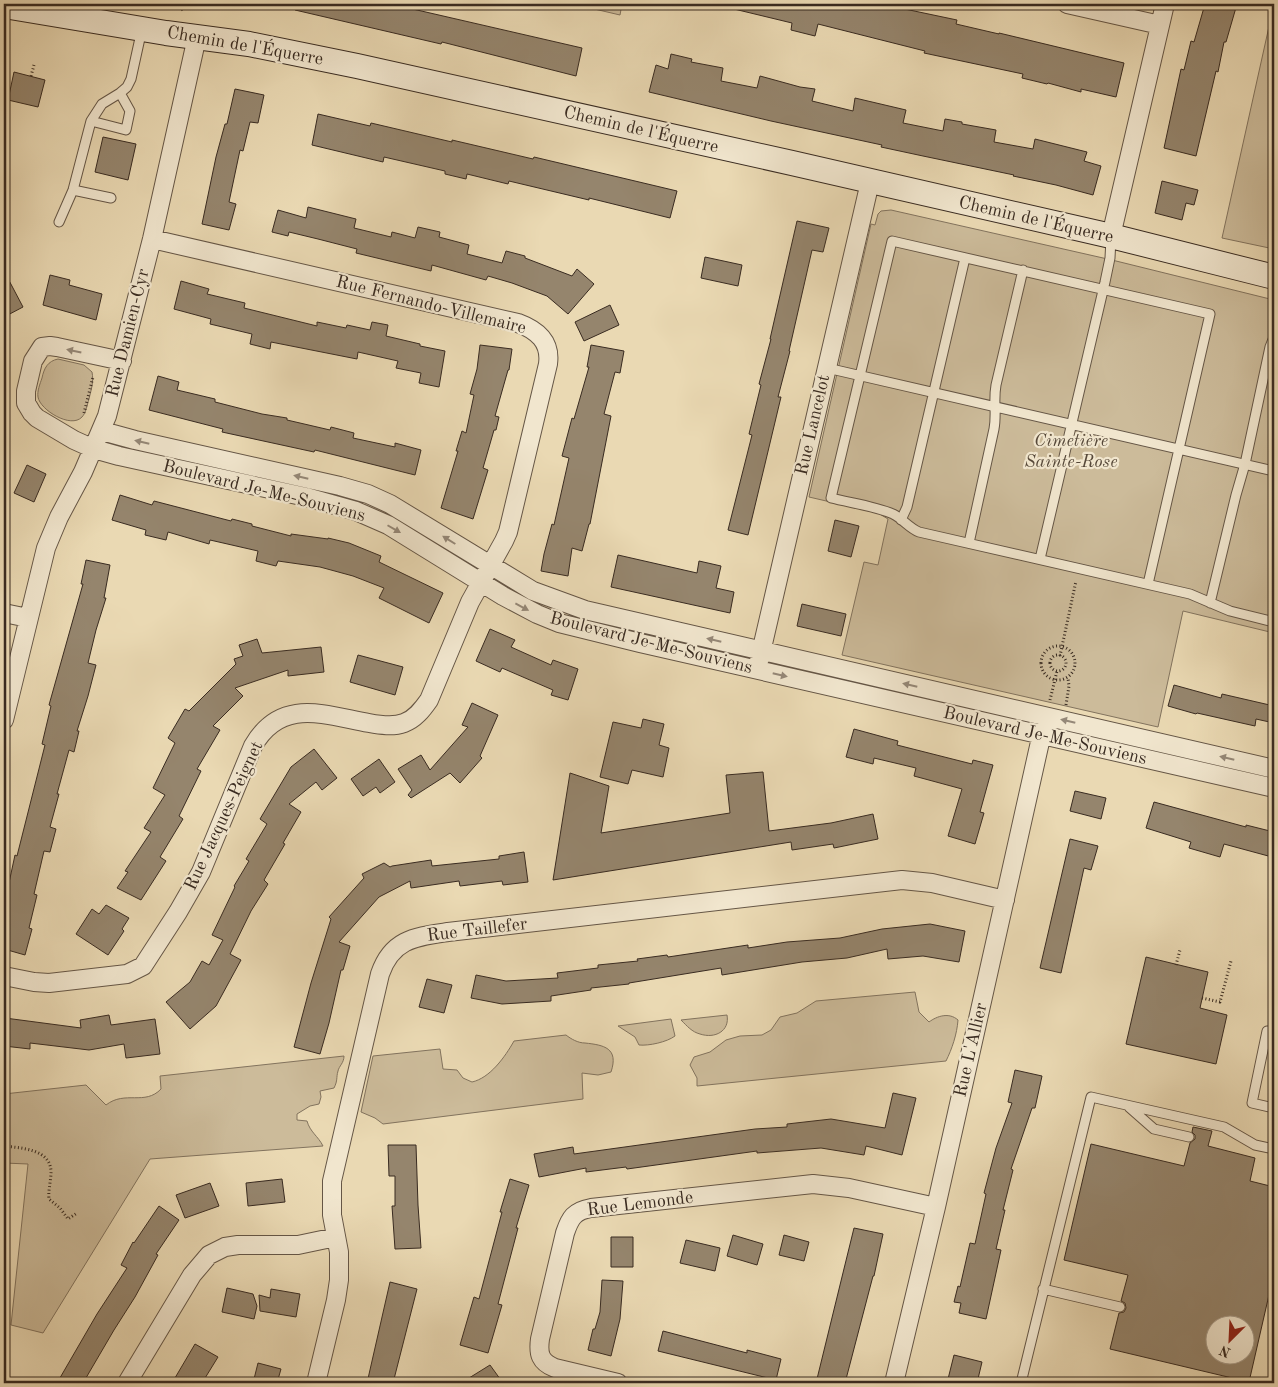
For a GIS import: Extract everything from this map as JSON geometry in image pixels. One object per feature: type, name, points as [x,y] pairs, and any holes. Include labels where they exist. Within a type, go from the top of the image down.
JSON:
[{"type":"street","points":[[1067,4],[1107,8],[1160,25]]},
{"type":"street","points":[[1111,236],[1165,4]]},
{"type":"street","name":"Chemin de l'Équerre","points":[[4,6],[52,9],[142,29],[248,44],[357,66],[1111,236],[1274,277]]},
{"type":"street","name":"Rue Damien-Cyr","points":[[4,720],[9,672],[28,618],[41,564],[50,537],[64,506],[102,431],[122,361],[152,239],[197,37]]},
{"type":"street","name":"Rue Lancelot","points":[[758,669],[870,182]]},
{"type":"street","name":"Rue Fernando-Villemaire","points":[[152,239],[507,320],[526,325],[537,332],[546,343],[549,355],[548,364],[508,532],[480,582]]},
{"type":"street","name":"Boulevard Je-Me-Souviens","points":[[122,361],[50,346],[42,347],[33,362],[25,397],[26,402],[32,413],[64,434],[94,449],[306,497],[356,511],[393,528],[525,609],[559,623],[1274,788]]},
{"type":"street","name":"Boulevard Je-Me-Souviens","points":[[102,431],[368,494],[400,510],[534,591],[573,606],[762,650],[1048,710],[1274,769]]},
{"type":"street","name":"Rue Jacques-Peignet","points":[[4,976],[49,983],[127,974],[144,966],[198,876],[249,755],[263,732],[281,718],[304,712],[385,725],[403,724],[415,717],[428,700],[464,614],[480,582]]},
{"type":"street","points":[[4,613],[28,618]]},
{"type":"street","name":"Rue L'Allier","points":[[894,1383],[936,1207],[1048,710]]},
{"type":"street","name":"Rue Taillefer","points":[[316,1383],[339,1286],[340,1261],[332,1215],[332,1181],[382,967],[394,948],[405,941],[426,935],[448,932],[902,880],[932,883],[1005,900]]},
{"type":"street","name":"Rue Lemonde","points":[[618,1383],[555,1368],[546,1364],[540,1355],[540,1339],[565,1234],[570,1219],[578,1212],[591,1208],[813,1184],[850,1188],[936,1207]]},
{"type":"street","points":[[127,1383],[189,1280],[209,1255],[231,1246],[298,1245],[336,1237]]},
{"type":"lane","points":[[59,222],[73,190],[91,121],[102,104],[127,87],[131,79],[142,29]]},
{"type":"lane","points":[[91,121],[126,130],[130,111],[120,93]]},
{"type":"lane","points":[[73,190],[111,198]]},
{"type":"lane","points":[[1040,559],[1110,258],[1111,236]]},
{"type":"lane","points":[[1148,584],[1210,314],[892,241],[831,498],[889,512],[919,532],[1190,594],[1230,611],[1274,622]]},
{"type":"lane","points":[[901,520],[907,507],[966,258]]},
{"type":"lane","points":[[969,543],[996,418],[993,400],[1023,270]]},
{"type":"lane","points":[[1210,603],[1245,464],[1270,347],[1274,338]]},
{"type":"lane","points":[[827,368],[1274,471]]},
{"type":"lane","points":[[1267,1031],[1252,1103],[1274,1108]]},
{"type":"lane","points":[[1021,1383],[1091,1097],[1224,1127],[1255,1145],[1274,1149]]},
{"type":"lane","points":[[1128,1105],[1154,1129],[1190,1137]]},
{"type":"lane","points":[[1043,1289],[1120,1307]]},
{"type":"path","points":[[181,10],[188,4]]},
{"type":"path","points":[[31,76],[34,65]]},
{"type":"path","name":"Rue Damien-Cyr","points":[[84,413],[93,377]]},
{"type":"path","points":[[1060,656],[1079,568]]},
{"type":"path","points":[[1055,646],[1062,646],[1073,654],[1075,667],[1068,678],[1054,680],[1044,672],[1042,659],[1044,653],[1049,649],[1055,646]]},
{"type":"path","points":[[1048,710],[1057,672],[1066,666],[1066,660],[1060,656],[1054,657],[1050,662]]},
{"type":"path","points":[[1042,659],[1050,662]]},
{"type":"path","points":[[1050,662],[1052,669],[1057,672]]},
{"type":"path","points":[[1066,666],[1075,667]]},
{"type":"path","points":[[1066,708],[1069,686],[1068,678]]},
{"type":"path","points":[[1176,965],[1180,950]]},
{"type":"path","points":[[1202,998],[1220,1002],[1231,961]]},
{"type":"path","points":[[4,1146],[26,1149],[46,1158],[51,1167],[49,1199],[60,1208],[67,1220],[77,1213]]},
{"type":"green space","points":[[573,4],[622,4],[620,15]]},
{"type":"green space","points":[[1274,4],[1274,249],[1222,238]]},
{"type":"green space","name":"Cimetière Sainte-Rose","points":[[891,210],[1112,260],[1274,300],[1274,633],[1183,611],[1158,727],[842,655],[864,562],[878,565],[888,519],[878,513],[809,497],[871,224],[875,225],[878,214],[881,211]]},
{"type":"green space","points":[[58,359],[84,365],[92,372],[92,386],[86,409],[82,417],[77,420],[64,419],[50,412],[40,402],[38,397],[45,368],[49,363]]},
{"type":"green space","points":[[915,992],[919,1012],[929,1022],[943,1016],[951,1016],[958,1020],[957,1031],[946,1061],[697,1086],[697,1078],[690,1065],[694,1057],[710,1052],[726,1040],[740,1036],[762,1035],[771,1030],[780,1017],[797,1013],[816,1001]]},
{"type":"green space","points":[[727,1015],[724,1029],[711,1035],[694,1032],[681,1020]]},
{"type":"green space","points":[[671,1019],[675,1036],[663,1042],[648,1045],[639,1045],[635,1037],[618,1026]]},
{"type":"green space","points":[[566,1035],[577,1042],[604,1047],[608,1049],[613,1058],[611,1072],[598,1075],[582,1073],[583,1099],[383,1124],[361,1112],[373,1056],[440,1049],[443,1069],[457,1070],[463,1078],[472,1082],[479,1080],[491,1071],[502,1060],[514,1041]]},
{"type":"green space","points":[[344,1056],[334,1088],[320,1091],[319,1104],[310,1106],[297,1114],[297,1120],[307,1121],[323,1146],[150,1159],[43,1333],[11,1325],[28,1164],[4,1163],[4,1094],[86,1085],[106,1105],[120,1099],[142,1098],[155,1094],[161,1089],[160,1076]]},
{"type":"building","points":[[296,4],[391,4],[582,48],[576,76],[442,42],[441,44],[295,10]]},
{"type":"building","points":[[735,4],[881,4],[957,20],[956,24],[1124,63],[1116,97],[1081,89],[1081,92],[1022,78],[1023,74],[924,53],[925,51],[818,24],[815,36],[791,30],[792,23],[734,9]]},
{"type":"building","points":[[1205,4],[1237,4],[1226,42],[1224,42],[1218,72],[1216,71],[1196,156],[1164,148],[1181,69],[1184,70],[1191,41],[1194,42]]},
{"type":"building","points":[[671,54],[692,59],[691,62],[723,68],[721,81],[757,88],[760,76],[800,87],[815,89],[812,101],[853,111],[855,98],[906,110],[903,123],[943,131],[945,119],[996,130],[994,142],[1033,149],[1035,139],[1087,152],[1084,161],[1101,166],[1093,195],[1014,175],[881,147],[882,145],[649,92],[656,65],[668,69]]},
{"type":"building","points":[[14,72],[45,80],[38,107],[8,100]]},
{"type":"building","points":[[235,89],[264,95],[258,123],[250,122],[243,151],[240,150],[229,202],[236,204],[229,230],[202,224],[216,157],[225,124],[227,124]]},
{"type":"building","points":[[318,114],[370,126],[371,123],[533,159],[534,157],[677,191],[670,218],[509,181],[508,184],[467,174],[466,179],[445,174],[445,171],[384,157],[383,162],[312,145]]},
{"type":"building","points":[[103,137],[136,144],[128,180],[95,172]]},
{"type":"building","points":[[1162,181],[1198,190],[1194,205],[1186,203],[1182,220],[1155,213]]},
{"type":"building","points":[[308,207],[356,219],[354,228],[391,237],[392,232],[415,238],[418,227],[440,232],[439,237],[469,245],[467,254],[502,263],[506,251],[525,256],[525,258],[572,276],[577,269],[594,284],[568,314],[547,296],[488,276],[486,280],[432,265],[431,271],[356,253],[357,249],[318,239],[289,232],[288,236],[272,232],[278,210],[306,218]]},
{"type":"building","points":[[797,221],[829,228],[823,252],[812,250],[778,397],[781,397],[748,535],[728,530],[752,435],[749,434],[761,385],[759,384]]},
{"type":"building","points":[[705,257],[742,265],[738,286],[701,278]]},
{"type":"building","points":[[4,271],[23,307],[4,317]]},
{"type":"building","points":[[50,275],[70,280],[69,285],[102,294],[96,320],[43,305]]},
{"type":"building","points":[[181,281],[209,289],[207,294],[245,303],[244,308],[317,326],[317,322],[346,328],[347,325],[370,330],[372,322],[388,325],[386,336],[445,351],[439,387],[419,383],[421,373],[396,368],[398,361],[358,352],[357,359],[271,342],[270,349],[250,344],[252,334],[210,324],[211,319],[174,309]]},
{"type":"building","points":[[610,305],[619,325],[584,341],[575,322]]},
{"type":"building","points":[[480,345],[512,349],[509,370],[495,416],[499,417],[496,430],[494,430],[483,468],[488,470],[473,519],[441,508],[462,431],[466,433],[474,395],[470,394],[477,369]]},
{"type":"building","points":[[591,345],[624,351],[620,373],[615,372],[604,414],[611,416],[590,524],[582,551],[572,548],[568,576],[541,571],[552,524],[554,525],[569,458],[562,456],[589,367],[587,367]]},
{"type":"building","points":[[158,376],[179,382],[177,390],[215,399],[215,402],[330,430],[331,427],[354,433],[353,438],[395,447],[395,443],[421,450],[415,475],[315,450],[314,452],[222,432],[223,429],[149,410]]},
{"type":"building","points":[[27,465],[46,474],[34,502],[14,493]]},
{"type":"building","points":[[120,495],[152,505],[154,501],[231,521],[232,519],[291,536],[291,534],[328,538],[349,543],[381,556],[379,562],[443,593],[429,623],[379,598],[384,588],[353,576],[320,567],[278,561],[276,566],[256,561],[258,551],[210,540],[209,544],[168,532],[166,540],[145,535],[146,530],[112,520]]},
{"type":"building","points":[[835,520],[859,526],[851,557],[828,551]]},
{"type":"building","points":[[618,555],[697,573],[699,561],[721,566],[716,588],[734,592],[730,613],[611,587]]},
{"type":"building","points":[[86,560],[110,565],[104,598],[106,598],[88,663],[96,665],[77,731],[79,731],[74,752],[69,750],[57,794],[59,794],[50,827],[56,829],[50,852],[44,851],[34,894],[37,895],[29,928],[32,929],[25,955],[4,949],[4,906],[15,855],[17,856],[45,745],[42,744],[51,706],[49,705],[83,584],[81,584]]},
{"type":"building","points":[[802,604],[846,614],[841,636],[797,626]]},
{"type":"building","points":[[490,629],[515,640],[511,647],[551,665],[553,660],[578,669],[568,700],[551,695],[553,690],[502,668],[500,672],[476,661]]},
{"type":"building","points":[[257,639],[262,653],[321,647],[324,672],[288,676],[288,670],[235,688],[243,696],[213,726],[220,730],[197,769],[201,771],[179,816],[183,819],[160,857],[166,861],[141,900],[117,888],[128,872],[125,871],[151,832],[144,828],[165,795],[153,788],[175,743],[168,738],[185,709],[189,711],[236,664],[234,659],[243,656],[239,645]]},
{"type":"building","points":[[358,655],[403,667],[395,695],[350,682]]},
{"type":"building","points":[[1174,685],[1221,698],[1222,694],[1274,706],[1274,723],[1256,719],[1255,726],[1196,714],[1168,706]]},
{"type":"building","points":[[472,703],[498,715],[480,756],[482,758],[460,783],[450,773],[411,798],[408,795],[412,790],[398,769],[421,755],[430,770],[468,727],[462,725]]},
{"type":"building","points":[[643,719],[664,724],[659,745],[669,748],[663,777],[632,770],[628,784],[600,777],[613,722],[641,728]]},
{"type":"building","points":[[854,729],[898,741],[897,745],[972,764],[973,760],[993,765],[980,812],[984,813],[975,844],[948,836],[962,789],[914,776],[916,768],[874,758],[873,764],[846,757]]},
{"type":"building","points":[[314,749],[337,778],[322,790],[316,782],[289,804],[301,812],[264,880],[268,884],[251,911],[230,954],[241,960],[216,1006],[190,1029],[166,1002],[190,982],[202,961],[209,965],[223,940],[212,935],[234,886],[249,861],[246,859],[267,824],[260,819],[291,767]]},
{"type":"building","points":[[379,759],[395,782],[380,793],[376,787],[363,796],[351,779]]},
{"type":"building","points":[[763,772],[769,831],[831,823],[873,814],[878,839],[834,848],[833,844],[792,850],[791,842],[553,880],[570,773],[609,786],[601,833],[730,813],[726,775]]},
{"type":"building","points":[[1075,791],[1106,798],[1101,819],[1070,811]]},
{"type":"building","points":[[1154,802],[1246,827],[1246,825],[1274,832],[1272,857],[1224,844],[1220,857],[1189,848],[1191,842],[1146,828]]},
{"type":"building","points":[[1070,839],[1098,846],[1091,870],[1084,868],[1061,973],[1040,968]]},
{"type":"building","points":[[524,852],[528,882],[503,885],[502,881],[460,886],[459,881],[411,888],[410,881],[379,897],[339,942],[350,946],[343,970],[341,970],[320,1054],[294,1047],[331,919],[329,917],[364,878],[362,874],[384,863],[390,867],[431,860],[432,866],[499,859],[499,856]]},
{"type":"building","points":[[106,905],[129,918],[122,929],[124,931],[108,955],[76,934],[92,909],[99,914]]},
{"type":"building","points":[[930,924],[965,931],[959,962],[923,956],[888,959],[887,949],[847,958],[802,962],[722,975],[721,968],[629,984],[591,988],[591,990],[551,996],[551,1001],[502,1004],[471,998],[476,975],[506,981],[558,978],[557,973],[598,968],[598,965],[638,961],[637,959],[667,955],[668,957],[748,945],[748,948],[787,942],[840,938],[882,929]]},
{"type":"building","points":[[1146,957],[1208,972],[1200,1008],[1227,1015],[1216,1064],[1126,1044]]},
{"type":"building","points":[[427,979],[452,985],[444,1013],[419,1007]]},
{"type":"building","points":[[109,1015],[111,1025],[155,1019],[160,1054],[126,1058],[124,1044],[89,1050],[30,1043],[30,1049],[4,1046],[5,1018],[81,1028],[80,1020]]},
{"type":"building","points":[[1015,1070],[1042,1076],[1035,1108],[1032,1108],[1011,1169],[1013,1170],[996,1249],[1001,1250],[986,1319],[959,1313],[961,1303],[954,1302],[958,1286],[960,1287],[970,1243],[975,1244],[986,1194],[984,1193],[996,1148],[1012,1103],[1008,1102]]},
{"type":"building","points":[[893,1093],[916,1098],[902,1155],[866,1146],[864,1155],[821,1148],[757,1153],[757,1151],[627,1169],[626,1167],[586,1172],[586,1168],[539,1177],[534,1154],[573,1147],[574,1154],[755,1129],[787,1127],[787,1124],[831,1119],[885,1128]]},
{"type":"building","points":[[1193,1127],[1212,1131],[1208,1146],[1255,1158],[1250,1181],[1274,1187],[1274,1273],[1256,1351],[1256,1314],[1206,1314],[1206,1364],[1253,1364],[1249,1382],[1110,1349],[1119,1313],[1124,1312],[1126,1308],[1125,1303],[1121,1301],[1128,1275],[1064,1260],[1091,1144],[1184,1166],[1190,1143],[1195,1139],[1195,1135],[1192,1132]]},
{"type":"building","points":[[388,1145],[416,1145],[421,1248],[395,1249],[392,1206],[395,1206],[395,1176],[389,1176]]},
{"type":"building","points":[[282,1179],[285,1202],[248,1206],[246,1183]]},
{"type":"building","points":[[510,1179],[529,1185],[516,1228],[518,1228],[498,1304],[502,1305],[488,1353],[460,1345],[474,1297],[479,1299]]},
{"type":"building","points":[[210,1183],[219,1206],[185,1218],[176,1195]]},
{"type":"building","points":[[159,1206],[179,1220],[156,1254],[158,1255],[135,1297],[83,1383],[57,1383],[97,1314],[127,1268],[121,1265],[133,1242]]},
{"type":"building","points":[[854,1228],[883,1234],[874,1276],[845,1383],[816,1383]]},
{"type":"building","points":[[733,1235],[763,1244],[757,1265],[727,1256]]},
{"type":"building","points":[[784,1235],[809,1242],[804,1261],[779,1255]]},
{"type":"building","points":[[611,1237],[633,1237],[633,1267],[611,1267]]},
{"type":"building","points":[[686,1240],[720,1248],[715,1271],[680,1263]]},
{"type":"building","points":[[602,1280],[623,1281],[620,1319],[611,1356],[588,1350],[593,1329],[595,1329],[600,1312]]},
{"type":"building","points":[[390,1282],[417,1289],[393,1383],[367,1383]]},
{"type":"building","points":[[227,1288],[253,1294],[257,1306],[254,1319],[222,1312]]},
{"type":"building","points":[[271,1289],[300,1294],[296,1317],[260,1311],[259,1295],[270,1298]]},
{"type":"building","points":[[663,1331],[747,1353],[747,1350],[781,1359],[776,1380],[658,1351]]},
{"type":"building","points":[[195,1344],[218,1357],[202,1383],[172,1383]]},
{"type":"building","points":[[954,1355],[982,1362],[977,1383],[947,1383]]},
{"type":"building","points":[[258,1363],[281,1369],[277,1383],[253,1383]]},
{"type":"building","points":[[490,1365],[503,1383],[461,1383]]}]
